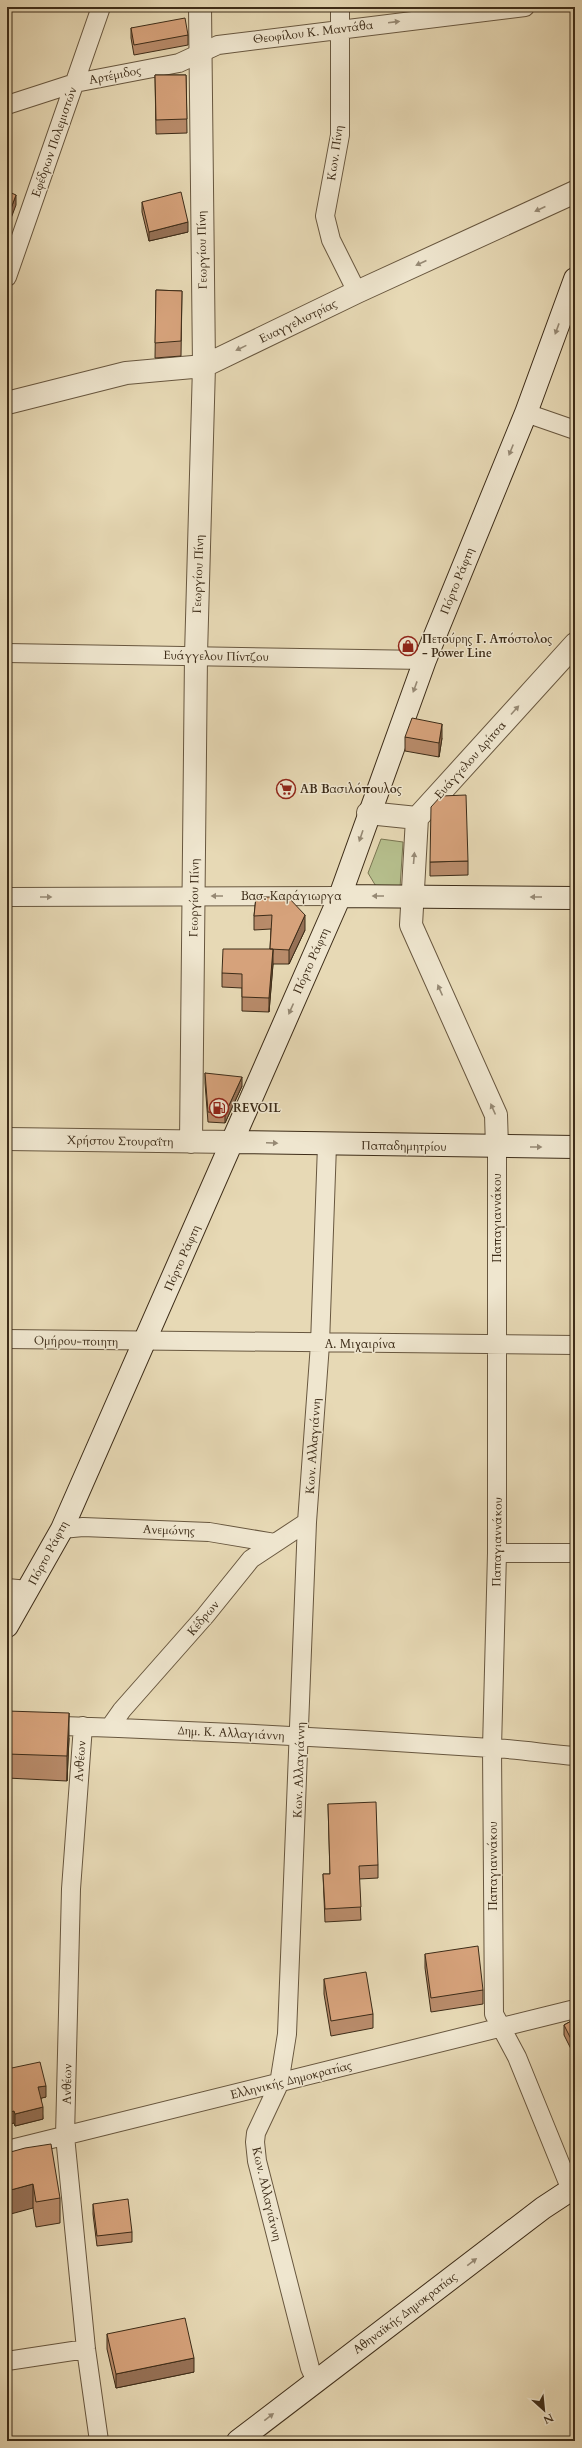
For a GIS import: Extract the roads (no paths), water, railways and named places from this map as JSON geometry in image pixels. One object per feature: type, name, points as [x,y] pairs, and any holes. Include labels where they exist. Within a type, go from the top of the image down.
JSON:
[{"type":"street","name":"Εφέδρων Πολεμιστών","points":[[7,276],[101,7]]},
{"type":"street","name":"Γεωργίου Πίνη","points":[[191,1142],[196,655],[204,366],[199,53],[200,7]]},
{"type":"street","name":"Κων. Πίνη","points":[[340,7],[340,135],[325,216],[331,240],[357,292]]},
{"type":"street","name":"Θεοφίλου Κ. Μαντάθα","points":[[199,53],[218,44],[525,7]]},
{"type":"street","name":"Αρτέμιδος","points":[[7,104],[75,83],[179,63],[199,53]]},
{"type":"street","name":"Ευαγγελιστρίας","points":[[7,403],[126,373],[204,366],[357,292],[575,192]]},
{"type":"street","name":"Πόρτο Ράφτη","points":[[7,1626],[62,1529],[340,896],[368,813],[425,660],[526,413],[574,284]]},
{"type":"street","points":[[526,413],[575,430]]},
{"type":"street","name":"Ευάγγελου Δρίτσα","points":[[417,818],[575,644]]},
{"type":"street","name":"Ευάγγελου Πίντζου","points":[[7,653],[425,660]]},
{"type":"street","points":[[368,813],[417,818],[411,897]]},
{"type":"street","name":"Βασ. Καράγιωργα","points":[[7,897],[340,896],[575,898]]},
{"type":"street","name":"Παπαγιαννάκου","points":[[411,897],[411,925],[496,1115],[498,1345],[497,1553],[492,1748],[494,2014],[499,2027],[517,2057],[573,2189]]},
{"type":"street","name":"Χρήστου Στουραΐτη","points":[[7,1139],[233,1142]]},
{"type":"street","name":"Παπαδημητρίου","points":[[233,1142],[327,1145],[575,1147]]},
{"type":"street","name":"Κων. Αλλαγιάννη","points":[[316,2381],[308,2360],[257,2161],[255,2142],[256,2133],[278,2084],[287,2034],[308,1522],[320,1344],[327,1145]]},
{"type":"street","name":"Ομήρου-ποιητη","points":[[7,1339],[145,1342]]},
{"type":"street","name":"Α. Μιχαιρίνα","points":[[145,1342],[575,1346]]},
{"type":"street","name":"Κέδρων","points":[[110,1727],[122,1710],[205,1616],[251,1559],[308,1522]]},
{"type":"street","name":"Ανεμώνης","points":[[62,1529],[83,1527],[209,1532],[275,1543]]},
{"type":"street","points":[[497,1553],[575,1553]]},
{"type":"street","points":[[7,1588],[28,1590]]},
{"type":"street","name":"Δημ. Κ. Αλλαγιάννη","points":[[7,1724],[110,1727],[300,1737],[492,1748],[575,1756]]},
{"type":"street","name":"Ανθέων","points":[[83,1726],[71,1889],[65,2136],[86,2349],[99,2441]]},
{"type":"street","name":"Ελληνικής Δημοκρατίας","points":[[7,2150],[278,2084],[575,2009]]},
{"type":"street","name":"Αθηναϊκής Δημοκρατίας","points":[[238,2441],[543,2208],[573,2189]]},
{"type":"street","points":[[7,2361],[86,2349]]},
{"type":"place","name":"Πετούρης Γ. Απόστολος - Power Line","points":[[408,646]]},
{"type":"place","name":"ΑΒ Βασιλόπουλος","points":[[286,789]]},
{"type":"place","name":"REVOIL","points":[[219,1108]]}]
